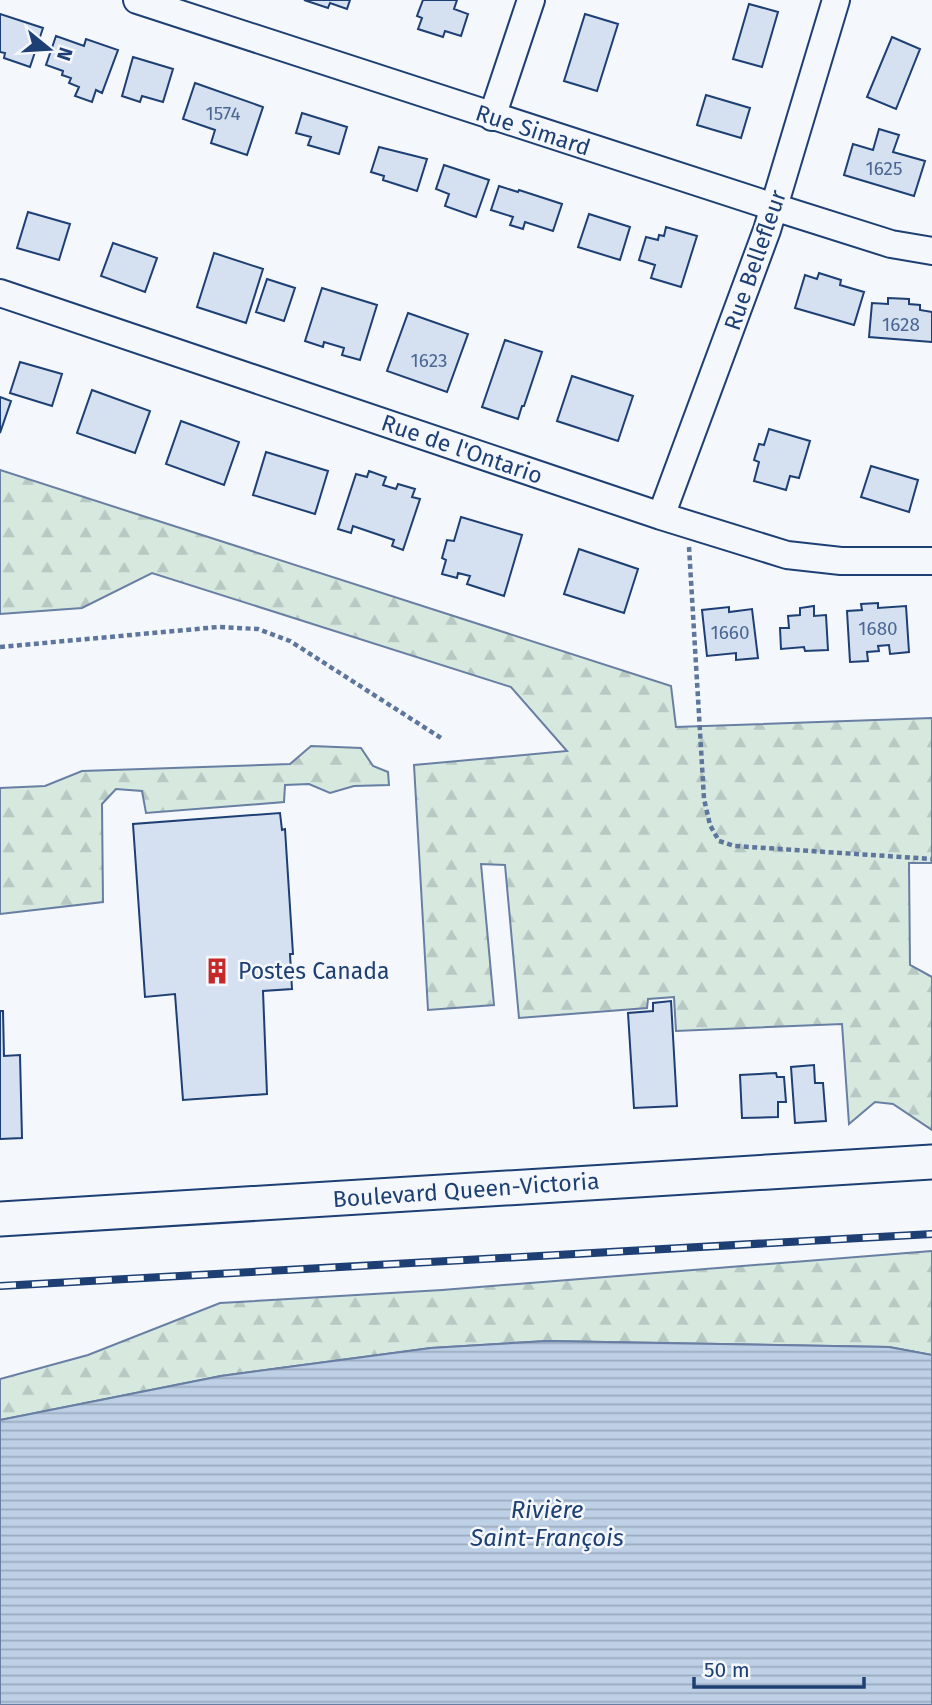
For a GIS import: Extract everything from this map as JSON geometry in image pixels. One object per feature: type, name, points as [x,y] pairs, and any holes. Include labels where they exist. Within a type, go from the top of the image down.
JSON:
[{"type":"main road","name":"Boulevard Queen-Victoria","points":[[0,1219],[932,1162]]},
{"type":"street","name":"Rue Simard","points":[[137,0],[209,11],[492,117],[891,244],[932,251]]},
{"type":"street","points":[[492,117],[531,0]]},
{"type":"street","name":"Rue Bellefleur","points":[[661,516],[774,207],[836,0]]},
{"type":"street","name":"Rue de l'Ontario","points":[[0,293],[661,516],[787,555],[810,559],[932,561]]},
{"type":"path","points":[[692,525],[688,544],[704,799],[710,825],[719,841],[735,846],[932,859]]},
{"type":"path","points":[[0,647],[218,627],[258,629],[290,641],[441,738]]},
{"type":"green space","points":[[0,470],[671,686],[676,727],[932,718],[932,863],[909,863],[910,965],[932,977],[932,1130],[893,1104],[875,1102],[849,1124],[842,1024],[676,1031],[674,997],[648,999],[647,1008],[519,1018],[505,865],[481,864],[494,1005],[428,1010],[414,765],[567,751],[511,687],[152,573],[82,608],[0,614]]},
{"type":"green space","points":[[311,746],[361,748],[373,766],[388,772],[389,785],[354,786],[330,793],[309,784],[285,785],[284,802],[146,813],[142,791],[116,789],[102,804],[103,902],[0,914],[0,788],[45,786],[82,771],[290,764]]},
{"type":"green space","points":[[932,1251],[932,1355],[889,1347],[547,1341],[431,1348],[221,1376],[0,1420],[0,1379],[88,1355],[220,1303],[442,1290]]},
{"type":"water","name":"Rivière Saint-François","points":[[547,1341],[889,1347],[932,1355],[932,1705],[0,1705],[0,1420],[221,1376],[431,1348]]},
{"type":"building","points":[[304,0],[350,0],[347,9],[330,3],[328,8]]},
{"type":"building","points":[[423,0],[457,0],[454,9],[468,14],[461,36],[445,31],[443,37],[418,29],[422,18],[417,16]]},
{"type":"building","points":[[749,4],[778,12],[762,67],[733,59]]},
{"type":"building","points":[[0,14],[43,28],[30,67],[4,58],[5,53],[0,52]]},
{"type":"building","points":[[585,14],[618,24],[597,91],[564,81]]},
{"type":"building","points":[[56,36],[84,46],[86,39],[118,50],[102,93],[96,90],[92,102],[75,96],[79,87],[69,83],[71,78],[62,75],[63,71],[46,65]]},
{"type":"building","points":[[892,37],[920,49],[896,109],[867,97]]},
{"type":"building","points":[[133,57],[173,69],[163,102],[142,96],[140,102],[122,96]]},
{"type":"building","points":[[195,83],[263,107],[247,155],[211,143],[215,130],[183,119]]},
{"type":"building","points":[[706,95],[750,108],[741,138],[697,125]]},
{"type":"building","points":[[302,113],[347,127],[339,154],[308,145],[311,137],[296,133]]},
{"type":"building","points":[[879,129],[899,135],[893,152],[925,161],[914,196],[844,175],[853,144],[873,150]]},
{"type":"building","points":[[379,147],[427,159],[417,191],[383,180],[384,176],[371,172]]},
{"type":"building","points":[[444,165],[489,180],[476,217],[445,206],[449,194],[436,189]]},
{"type":"building","points":[[499,186],[562,204],[553,231],[525,222],[523,229],[510,225],[513,217],[491,210]]},
{"type":"building","points":[[28,212],[70,224],[59,260],[17,248]]},
{"type":"building","points":[[589,214],[630,227],[620,260],[578,247]]},
{"type":"building","points":[[666,227],[697,236],[681,287],[651,278],[655,265],[639,260],[646,237],[658,240],[659,235],[664,236]]},
{"type":"building","points":[[113,243],[157,258],[145,292],[101,276]]},
{"type":"building","points":[[214,253],[263,269],[246,323],[197,307]]},
{"type":"building","points":[[819,273],[841,280],[840,285],[864,292],[854,325],[795,308],[805,275],[817,279]]},
{"type":"building","points":[[267,279],[295,288],[284,321],[256,312]]},
{"type":"building","points":[[322,288],[377,305],[360,360],[342,355],[344,348],[324,342],[323,347],[305,341]]},
{"type":"building","points":[[888,298],[909,299],[909,304],[920,305],[920,310],[932,312],[932,342],[869,337],[872,303],[888,304]]},
{"type":"building","points":[[408,313],[468,334],[447,392],[387,371]]},
{"type":"building","points":[[505,340],[542,352],[518,419],[482,407]]},
{"type":"building","points":[[20,362],[62,374],[52,406],[10,393]]},
{"type":"building","points":[[572,376],[633,396],[618,441],[557,421]]},
{"type":"building","points":[[92,390],[150,411],[135,453],[77,433]]},
{"type":"building","points":[[0,397],[11,401],[0,433]]},
{"type":"building","points":[[181,421],[239,442],[224,485],[166,464]]},
{"type":"building","points":[[769,429],[810,441],[799,478],[790,476],[786,490],[754,481],[759,462],[754,460],[759,444],[764,445]]},
{"type":"building","points":[[266,452],[328,471],[315,514],[253,495]]},
{"type":"building","points":[[871,466],[918,480],[909,512],[861,497]]},
{"type":"building","points":[[369,471],[386,477],[383,485],[396,489],[398,484],[415,489],[412,497],[420,499],[403,550],[392,546],[394,540],[353,526],[351,533],[338,529],[356,474],[367,477]]},
{"type":"building","points":[[461,517],[522,535],[504,596],[467,584],[470,576],[458,573],[457,578],[442,574],[446,560],[442,558],[447,540],[454,541]]},
{"type":"building","points":[[579,549],[638,569],[624,613],[564,594]]},
{"type":"building","points":[[878,603],[878,608],[906,606],[909,652],[890,654],[889,645],[878,646],[879,651],[867,652],[868,661],[850,662],[847,611],[862,610],[861,604]]},
{"type":"building","points":[[814,606],[814,616],[826,615],[828,650],[805,651],[804,647],[781,649],[780,628],[789,628],[788,616],[800,615],[800,608]]},
{"type":"building","points":[[729,607],[729,612],[752,609],[758,658],[736,660],[736,653],[707,656],[702,610]]},
{"type":"building","name":"Postes Canada","points":[[280,813],[282,830],[285,829],[293,954],[290,954],[292,989],[263,991],[267,1094],[183,1100],[175,994],[145,997],[133,824]]},
{"type":"building","points":[[671,1001],[677,1106],[634,1108],[628,1013],[653,1011],[653,1003]]},
{"type":"building","points":[[0,1011],[3,1011],[4,1056],[20,1055],[22,1138],[0,1139]]},
{"type":"building","points":[[814,1065],[815,1083],[823,1083],[826,1121],[795,1123],[791,1067]]},
{"type":"building","points":[[776,1073],[777,1077],[784,1077],[786,1102],[778,1102],[778,1117],[742,1118],[740,1075]]},
{"type":"railway","points":[[0,1286],[932,1234]]},
{"type":"place","name":"Postes Canada","points":[[217,971]]}]
